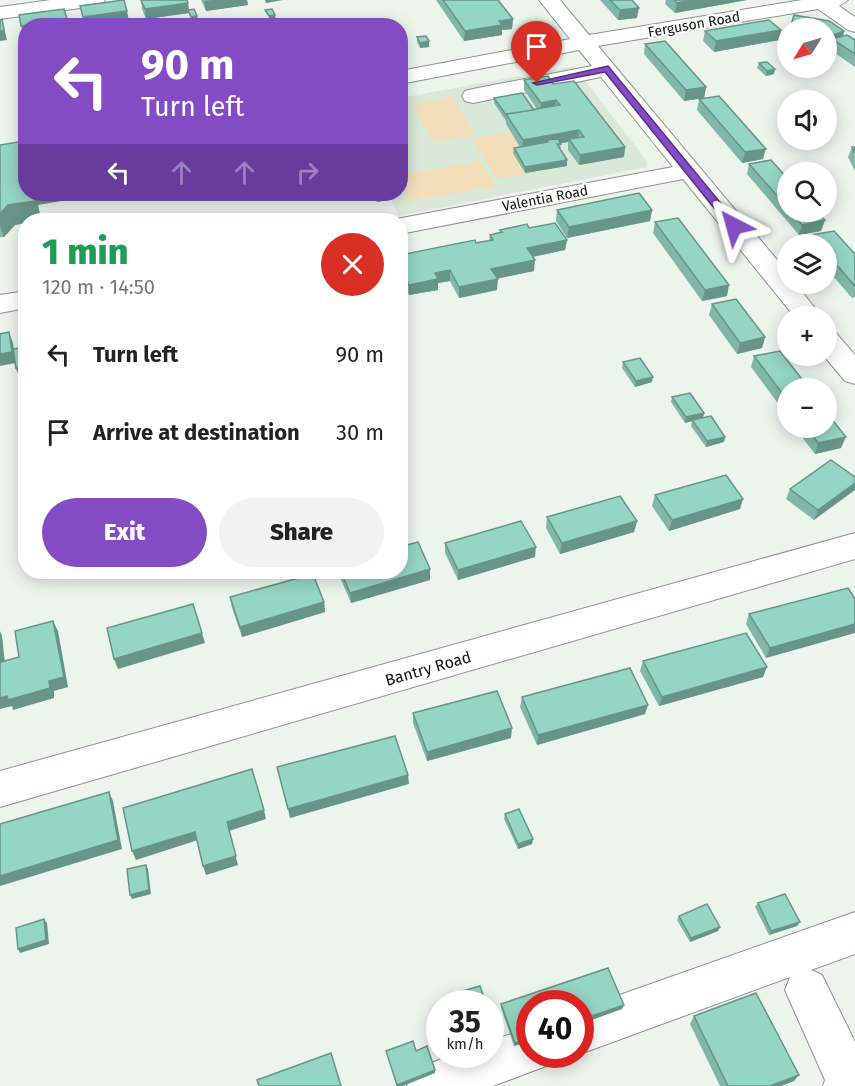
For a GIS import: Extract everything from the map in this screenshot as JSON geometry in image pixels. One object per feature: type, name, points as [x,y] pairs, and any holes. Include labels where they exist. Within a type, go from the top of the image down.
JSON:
[{"type":"street","points":[[0,13],[95,0]]},
{"type":"street","points":[[549,0],[586,42],[800,306]]},
{"type":"street","points":[[829,1],[855,26]]},
{"type":"street","name":"Ferguson Road","points":[[408,77],[586,42],[829,1]]},
{"type":"street","points":[[496,36],[512,58]]},
{"type":"street","points":[[473,96],[608,69]]},
{"type":"street","name":"Valentia Road","points":[[408,224],[689,171]]},
{"type":"street","points":[[0,304],[18,301]]},
{"type":"street","points":[[837,352],[855,374]]},
{"type":"street","name":"Bantry Road","points":[[0,789],[855,546]]},
{"type":"street","points":[[594,1027],[855,933]]},
{"type":"street","points":[[807,990],[851,1084],[846,1086]]},
{"type":"street","points":[[430,1086],[516,1055]]},
{"type":"shaded area","points":[[574,66],[646,160],[647,167],[408,214],[398,213],[392,201],[408,201],[408,97]]},
{"type":"shaded area","points":[[452,97],[475,135],[434,142],[412,104]]},
{"type":"shaded area","points":[[510,132],[537,172],[497,179],[471,139]]},
{"type":"shaded area","points":[[480,161],[496,186],[410,201],[408,174]]},
{"type":"building","points":[[124,0],[127,11],[83,17],[80,6]]},
{"type":"building","points":[[141,0],[187,0],[188,3],[145,9]]},
{"type":"building","points":[[443,0],[498,0],[513,19],[499,21],[502,25],[465,31]]},
{"type":"building","points":[[610,0],[632,0],[639,8],[620,10]]},
{"type":"building","points":[[674,0],[694,0],[677,3]]},
{"type":"building","points":[[64,9],[67,18],[20,18],[19,15]]},
{"type":"building","points":[[194,9],[197,16],[191,17],[188,10]]},
{"type":"building","points":[[272,9],[275,15],[269,16],[265,10]]},
{"type":"building","points":[[794,15],[812,18],[793,18]]},
{"type":"building","points":[[2,19],[4,30],[0,31],[0,20]]},
{"type":"building","points":[[769,20],[777,27],[777,31],[716,41],[705,31]]},
{"type":"building","points":[[837,26],[844,31],[837,34]]},
{"type":"building","points":[[847,35],[855,40],[855,54],[837,42],[837,38]]},
{"type":"building","points":[[426,36],[429,41],[420,43],[417,37]]},
{"type":"building","points":[[665,41],[706,87],[686,90],[645,44]]},
{"type":"building","points":[[767,62],[775,69],[767,71],[759,63]]},
{"type":"building","points":[[548,76],[553,84],[574,81],[625,147],[580,155],[569,139],[584,137],[579,130],[523,140],[506,114],[560,105],[556,100],[541,103],[524,80]]},
{"type":"building","points":[[522,93],[534,110],[506,115],[494,98]]},
{"type":"building","points":[[719,96],[766,149],[745,152],[699,99]]},
{"type":"building","points":[[558,139],[561,144],[557,144],[567,160],[525,167],[514,148],[548,142],[547,140]]},
{"type":"building","points":[[18,142],[18,201],[35,201],[8,205],[0,214],[0,145]]},
{"type":"building","points":[[771,160],[777,167],[777,196],[749,164]]},
{"type":"building","points":[[639,193],[652,210],[569,227],[557,210]]},
{"type":"building","points":[[678,218],[729,285],[705,290],[655,222]]},
{"type":"building","points":[[799,222],[816,222],[802,225]]},
{"type":"building","points":[[555,223],[567,240],[527,248],[535,260],[491,269],[498,279],[459,287],[450,270],[435,273],[438,279],[409,285],[408,283],[408,253],[475,240],[476,243],[493,240],[490,235],[502,232],[500,230],[527,224],[529,228]]},
{"type":"building","points":[[834,231],[837,234],[817,234]]},
{"type":"building","points":[[837,234],[855,254],[855,286],[837,266]]},
{"type":"building","points":[[736,299],[765,337],[740,343],[712,304]]},
{"type":"building","points":[[9,332],[12,352],[0,354],[0,334]]},
{"type":"building","points":[[18,348],[18,368],[16,368],[13,349]]},
{"type":"building","points":[[777,352],[777,366],[792,366],[801,378],[777,378],[777,386],[754,356]]},
{"type":"building","points":[[640,358],[653,377],[636,381],[623,362]]},
{"type":"building","points":[[690,393],[704,413],[686,417],[672,397]]},
{"type":"building","points":[[711,416],[725,437],[707,441],[692,420]]},
{"type":"building","points":[[837,426],[846,437],[818,443],[814,438],[837,438]]},
{"type":"building","points":[[831,460],[855,477],[855,483],[818,510],[790,489]]},
{"type":"building","points":[[726,475],[743,499],[672,520],[655,495]]},
{"type":"building","points":[[620,496],[637,521],[562,543],[547,517]]},
{"type":"building","points":[[521,521],[536,547],[458,570],[445,543]]},
{"type":"building","points":[[418,542],[430,569],[408,576],[408,545]]},
{"type":"building","points":[[295,579],[315,579],[324,602],[240,627],[230,597]]},
{"type":"building","points":[[344,579],[397,579],[350,593]]},
{"type":"building","points":[[848,588],[855,599],[855,624],[770,648],[749,614]]},
{"type":"building","points":[[193,604],[202,633],[114,659],[107,628]]},
{"type":"building","points":[[53,621],[64,677],[49,681],[50,688],[8,700],[7,696],[0,698],[0,650],[1,662],[19,657],[15,631]]},
{"type":"building","points":[[746,633],[767,667],[662,697],[643,661]]},
{"type":"building","points":[[630,668],[648,705],[538,735],[522,697]]},
{"type":"building","points":[[497,691],[512,728],[427,752],[413,713]]},
{"type":"building","points":[[395,736],[408,775],[288,809],[277,767]]},
{"type":"building","points":[[252,769],[264,810],[227,822],[236,856],[203,866],[195,832],[132,851],[123,808]]},
{"type":"building","points":[[109,792],[118,840],[0,876],[0,824]]},
{"type":"building","points":[[519,809],[533,839],[518,844],[505,814]]},
{"type":"building","points":[[146,865],[149,890],[130,895],[127,869]]},
{"type":"building","points":[[785,894],[800,922],[771,931],[758,903]]},
{"type":"building","points":[[707,904],[720,927],[691,938],[679,916]]},
{"type":"building","points":[[44,919],[46,940],[18,949],[16,928]]},
{"type":"building","points":[[608,968],[624,1005],[594,1015],[594,990],[543,990]]},
{"type":"building","points":[[480,986],[481,990],[466,990]]},
{"type":"building","points":[[756,993],[799,1075],[770,1086],[728,1086],[694,1016]]},
{"type":"building","points":[[516,999],[515,1043],[504,1012],[504,1003]]},
{"type":"building","points":[[413,1041],[416,1051],[426,1046],[426,1068],[434,1068],[435,1070],[397,1085],[386,1051]]},
{"type":"building","points":[[331,1053],[341,1086],[259,1086],[257,1080]]},
{"type":"route","points":[[537,83],[608,69],[734,226]]}]
